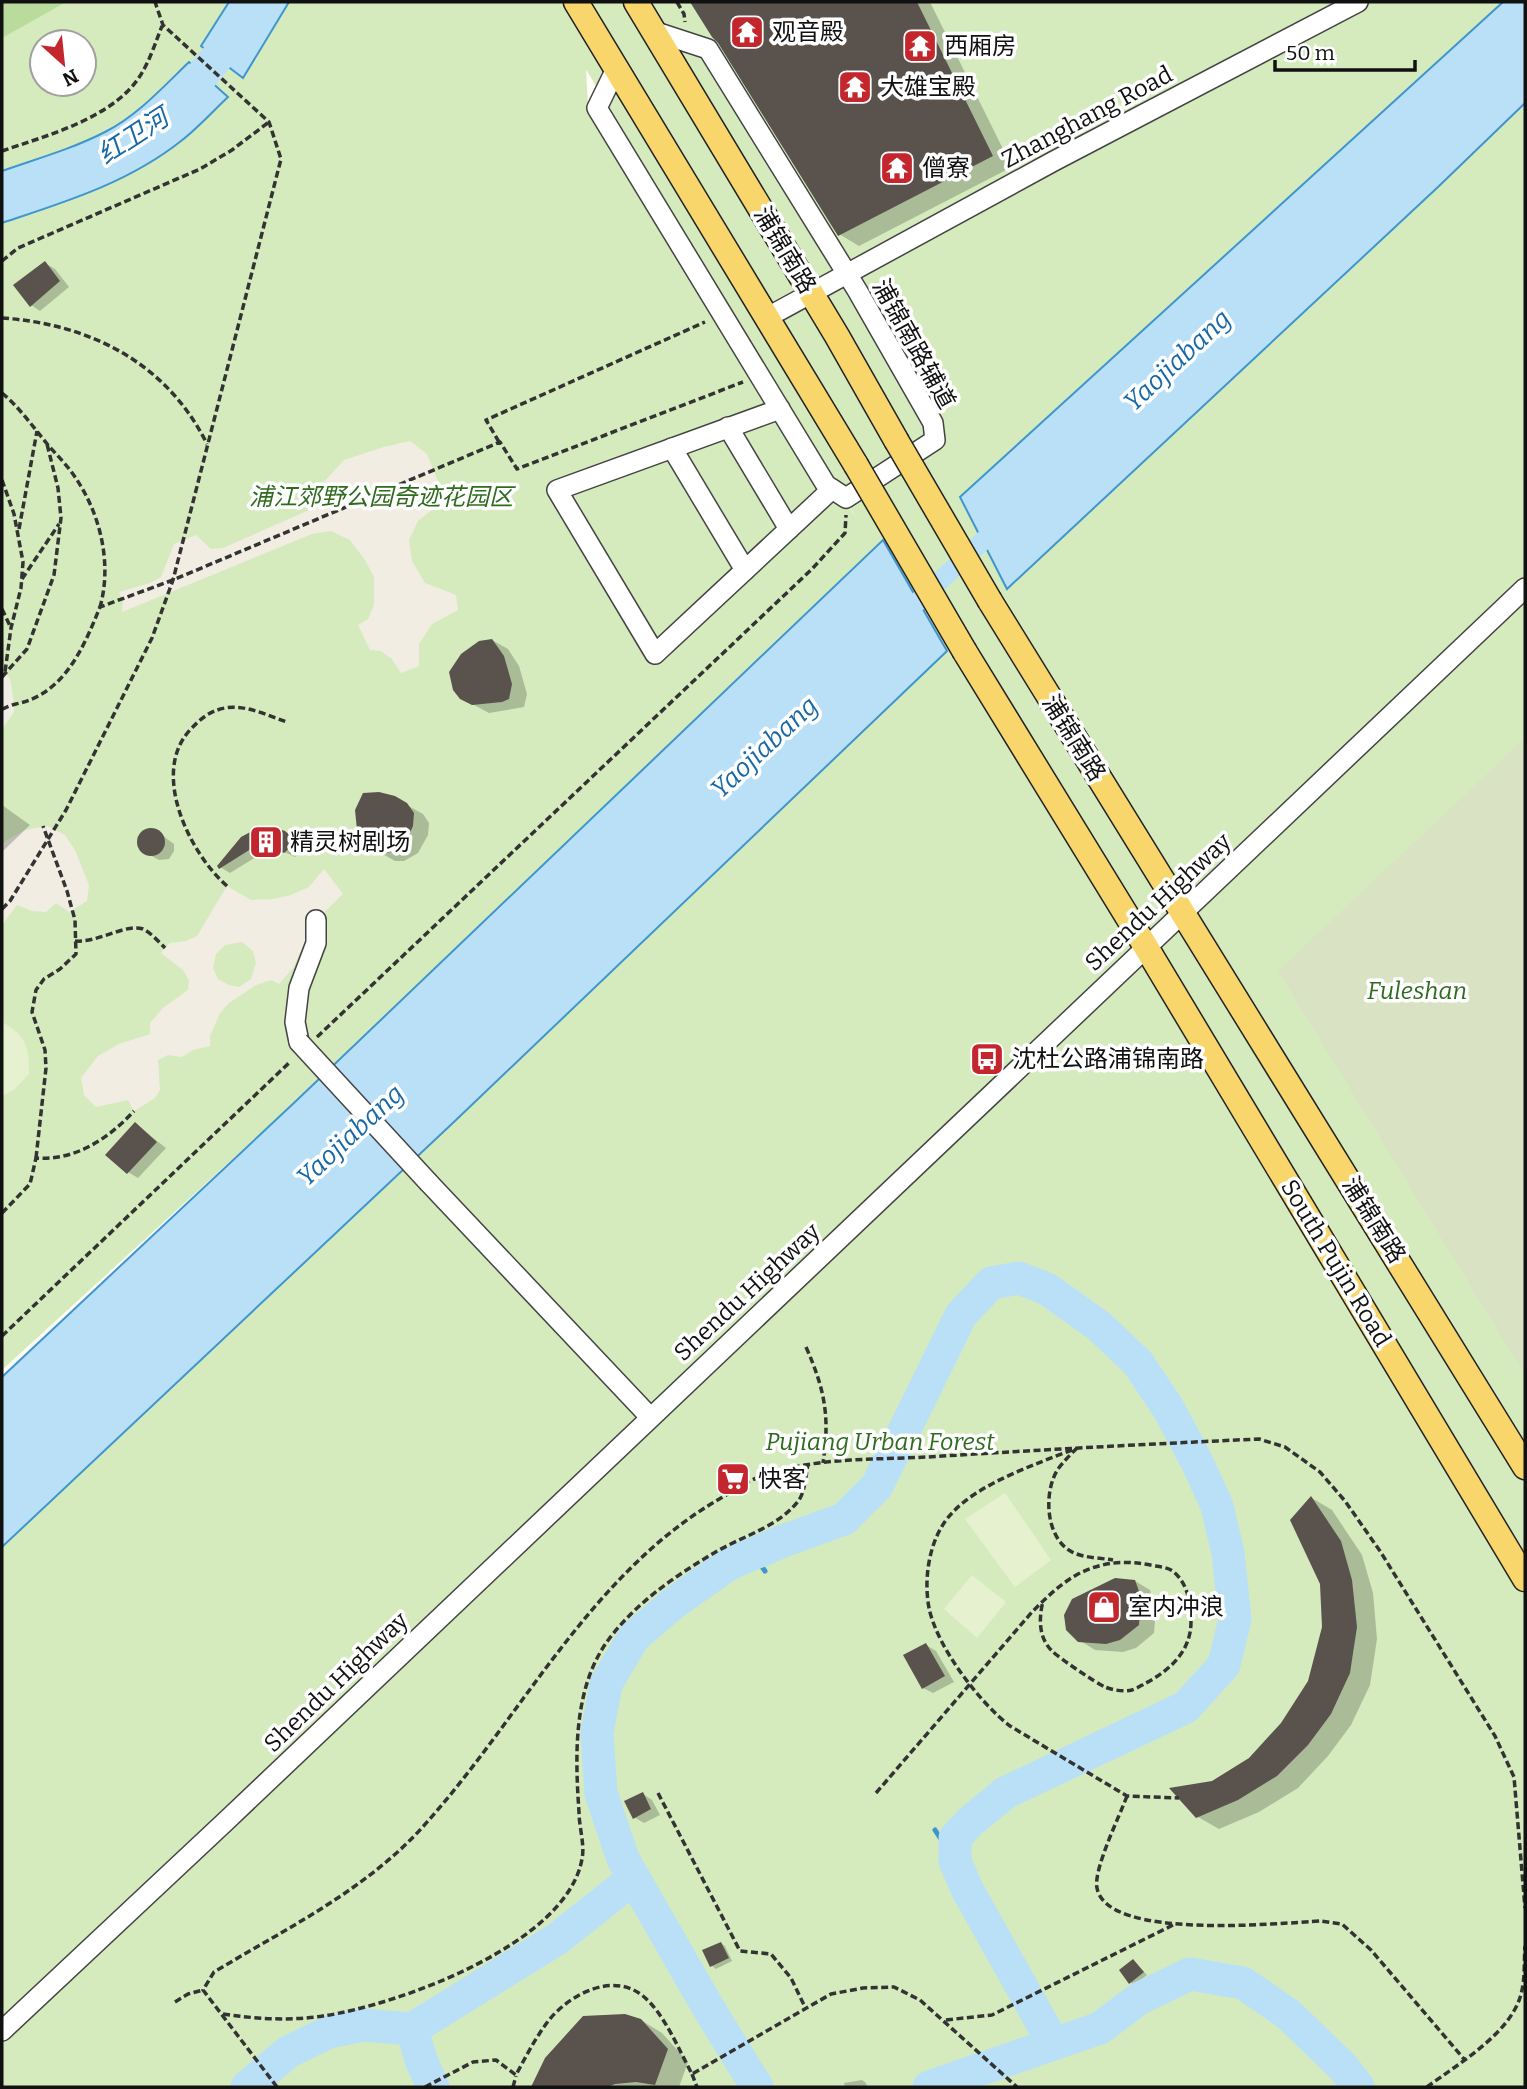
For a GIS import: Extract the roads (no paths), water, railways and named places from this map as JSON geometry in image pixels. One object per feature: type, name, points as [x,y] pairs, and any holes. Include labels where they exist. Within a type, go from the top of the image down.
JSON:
[{"type":"main road","name":"South Pujin Road","points":[[576,2],[1525,1579]]},
{"type":"main road","name":"浦锦南路","points":[[636,2],[812,295],[990,600],[1525,1467]]},
{"type":"street","name":"Zhanghang Road","points":[[766,318],[1066,154],[1358,2]]},
{"type":"street","name":"浦锦南路辅道","points":[[653,30],[708,49],[847,275],[933,423],[935,440],[839,494]]},
{"type":"street","points":[[616,69],[597,108],[723,314],[826,485],[839,494],[789,529],[655,654],[557,490],[780,409]]},
{"type":"street","points":[[728,427],[789,529]]},
{"type":"street","points":[[672,448],[745,570]]},
{"type":"street","name":"Shendu Highway","points":[[2,2031],[226,1822],[1525,588]]},
{"type":"street","points":[[316,920],[316,943],[299,988],[295,1022],[301,1048],[650,1417]]},
{"type":"water","points":[[229,2],[289,2],[243,78],[201,46]]},
{"type":"water","points":[[1503,2],[1525,2],[1525,103],[1007,589],[960,497]]},
{"type":"water","points":[[189,62],[228,97],[187,136],[161,156],[118,180],[2,223],[2,171],[80,144],[105,132],[128,118]]},
{"type":"water","points":[[883,540],[947,651],[456,1120],[2,1547],[2,1377],[296,1101]]},
{"type":"waterway","name":"红卫河","points":[[174,109],[244,25],[259,2]]},
{"type":"waterway","name":"Yaojiabang","points":[[899,619],[1000,525]]},
{"type":"waterway","points":[[757,2087],[623,1859],[601,1793],[597,1733],[606,1684],[634,1637],[675,1602],[729,1564],[844,1519],[877,1486],[961,1315],[991,1283],[1019,1278],[1047,1289],[1099,1326],[1138,1363],[1168,1408],[1217,1506],[1228,1553],[1235,1619],[1224,1665],[1186,1707],[1005,1793],[955,1838],[955,1861],[967,1889],[1053,2043]]},
{"type":"waterway","points":[[753,1554],[765,1571]]},
{"type":"waterway","points":[[935,1830],[955,1861]]},
{"type":"waterway","points":[[247,2087],[288,2052],[329,2032],[363,2025],[412,2029],[557,1939],[634,1878]]},
{"type":"waterway","points":[[929,2087],[1100,2028],[1140,1998],[1190,1974],[1243,1983],[1288,2014],[1343,2067],[1358,2087]]},
{"type":"waterway","points":[[412,2029],[433,2087]]},
{"type":"place","name":"观音殿","points":[[747,32]]},
{"type":"place","name":"西厢房","points":[[920,46]]},
{"type":"place","name":"大雄宝殿","points":[[855,87]]},
{"type":"place","name":"僧寮","points":[[897,168]]},
{"type":"place","name":"精灵树剧场","points":[[266,842]]},
{"type":"place","name":"沈杜公路浦锦南路","points":[[987,1059]]},
{"type":"place","name":"快客","points":[[733,1479]]},
{"type":"place","name":"室内冲浪","points":[[1104,1607]]},
{"type":"park label","name":"浦江郊野公园奇迹花园区","points":[[381,497]]},
{"type":"park label","name":"Fuleshan","points":[[1417,991]]},
{"type":"park label","name":"Pujiang Urban Forest","points":[[880,1442]]}]
